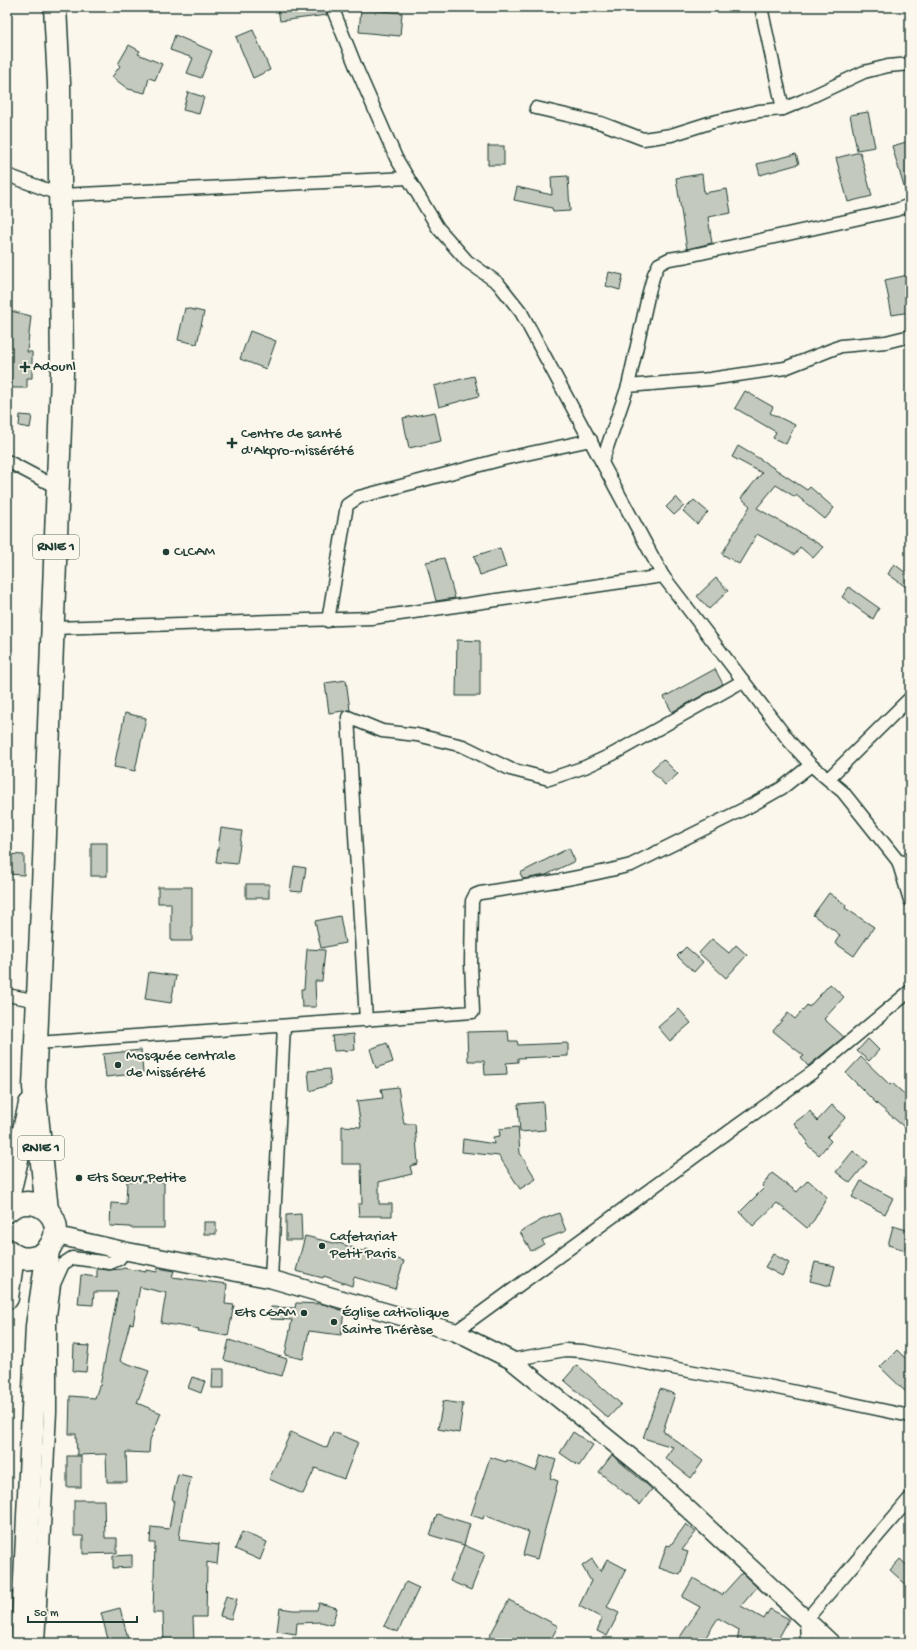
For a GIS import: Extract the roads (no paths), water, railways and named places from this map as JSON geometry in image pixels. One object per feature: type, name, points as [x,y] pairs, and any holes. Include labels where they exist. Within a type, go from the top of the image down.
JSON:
[{"type":"highway","name":"RNIE 1","points":[[22,1643],[37,1326],[51,1243],[56,1229],[53,1218],[47,1210],[34,1087],[62,373],[59,83],[55,7]]},
{"type":"highway","name":"RNIE 1","points":[[7,1202],[34,1087]]},
{"type":"highway","points":[[7,1211],[14,1205],[25,1202],[37,1204],[47,1210]]},
{"type":"highway","points":[[7,1298],[10,1253],[25,1259],[37,1258],[51,1243]]},
{"type":"main road","points":[[51,1243],[125,1251],[271,1279],[455,1332],[511,1360],[643,1467],[831,1643]]},
{"type":"street","points":[[332,7],[356,67],[396,158],[438,228],[467,261],[498,283],[521,312],[663,576],[790,742],[811,764],[843,792],[898,861],[910,900]]},
{"type":"street","points":[[761,7],[783,109]]},
{"type":"street","points":[[536,108],[601,123],[643,139],[671,135],[709,123],[759,111],[783,109],[864,72],[888,66],[910,64]]},
{"type":"street","points":[[7,175],[61,195],[408,178]]},
{"type":"street","points":[[602,462],[628,386],[649,292],[654,274],[659,264],[669,259],[798,232],[896,210],[910,205]]},
{"type":"street","points":[[628,386],[710,380],[785,368],[841,346],[886,342],[910,336]]},
{"type":"street","points":[[328,621],[347,505],[359,497],[503,459],[591,440]]},
{"type":"street","points":[[7,461],[58,488]]},
{"type":"street","points":[[53,628],[328,621],[372,618],[663,576]]},
{"type":"street","points":[[366,1020],[348,717],[382,731],[417,735],[463,746],[510,769],[549,780],[585,767],[613,754],[743,681]]},
{"type":"street","points":[[828,779],[910,698]]},
{"type":"street","points":[[36,1043],[473,1012],[472,901],[475,895],[552,882],[631,865],[750,806],[782,788],[811,764]]},
{"type":"street","points":[[898,861],[910,863]]},
{"type":"street","points":[[455,1332],[812,1072],[910,992]]},
{"type":"street","points":[[7,995],[38,1001]]},
{"type":"street","points":[[271,1279],[284,1026]]},
{"type":"street","points":[[38,1643],[50,1412],[50,1316],[54,1284],[63,1264],[72,1258],[110,1263],[119,1258],[125,1251]]},
{"type":"street","points":[[511,1360],[565,1350],[584,1351],[763,1385],[910,1416]]},
{"type":"street","points":[[807,1643],[806,1620],[910,1498]]},
{"type":"place","name":"Adounl","points":[[25,367]]},
{"type":"place","name":"Centre de santé d'Akpro-missérété","points":[[232,443]]},
{"type":"place","name":"CLCAM","points":[[166,552]]},
{"type":"place","name":"Mosquée centrale de Missérété","points":[[118,1065]]},
{"type":"place","name":"Ets Sœur Petite","points":[[79,1178]]},
{"type":"place","name":"Cafetariat Petit Paris","points":[[322,1246]]},
{"type":"place","name":"Ets CGAM","points":[[304,1313]]},
{"type":"place","name":"Église catholique Sainte Thérèse","points":[[334,1322]]}]
